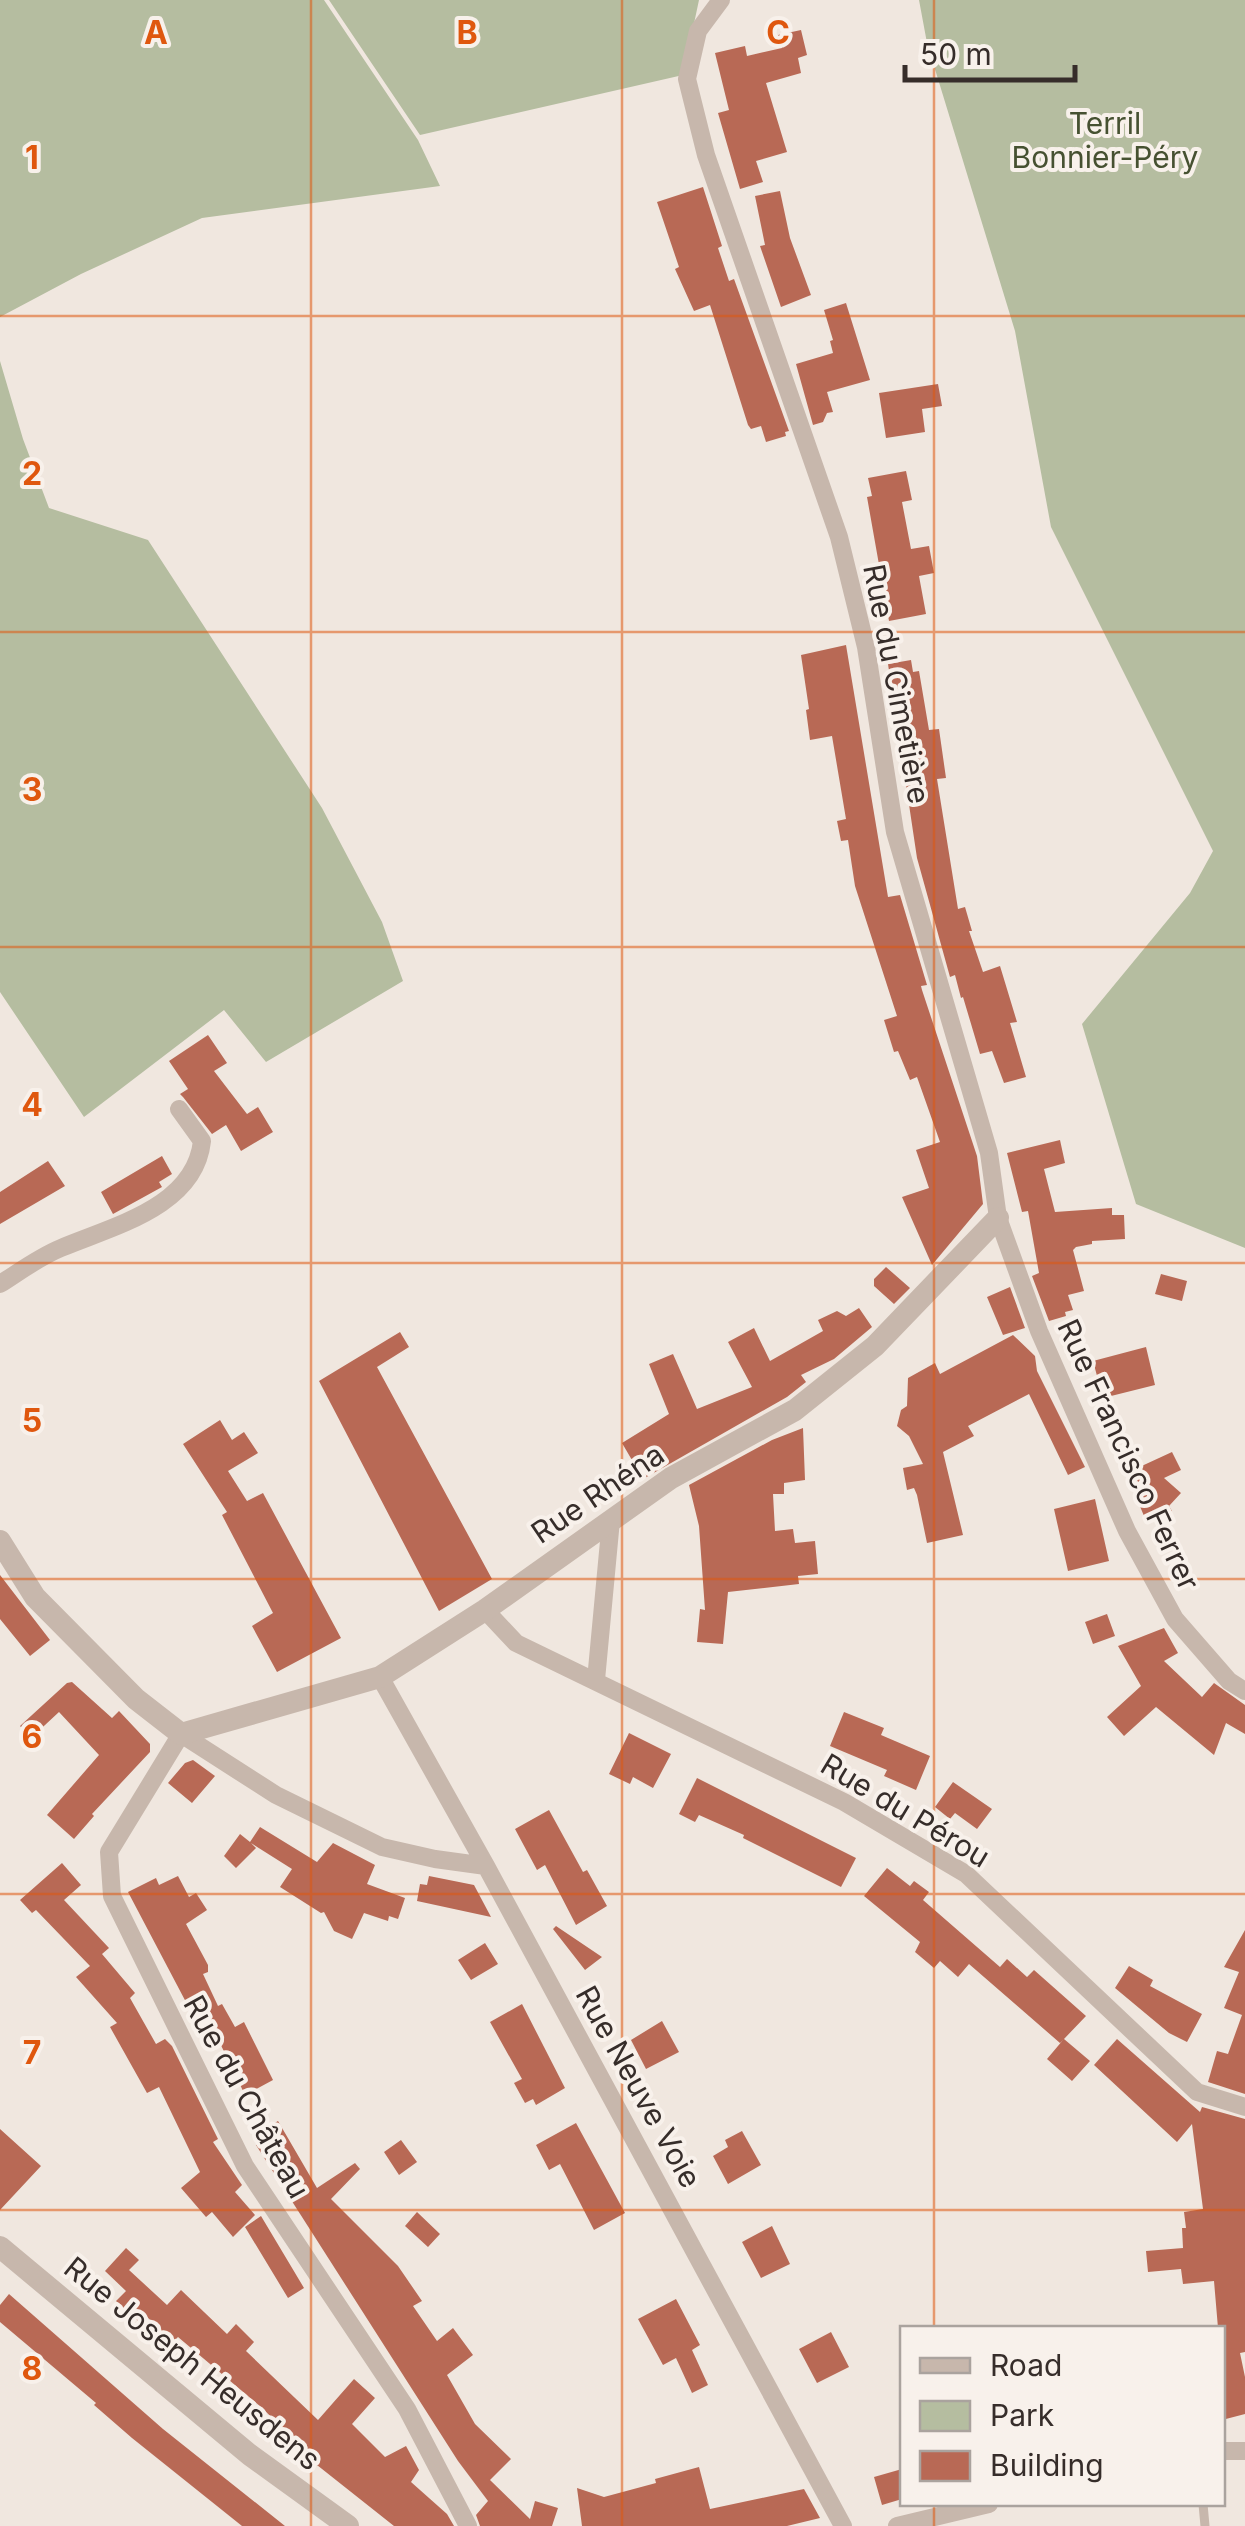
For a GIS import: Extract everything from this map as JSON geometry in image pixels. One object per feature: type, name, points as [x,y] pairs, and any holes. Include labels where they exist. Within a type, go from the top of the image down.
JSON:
[{"type":"street","name":"Rue du Cimetière","points":[[721,0],[698,32],[687,79],[706,155],[839,537],[866,646],[895,832],[989,1154],[998,1218]]},
{"type":"street","points":[[0,1284],[58,1249],[100,1234],[161,1203],[188,1180],[200,1162],[202,1141],[180,1109]]},
{"type":"street","name":"Rue Rhéna","points":[[181,1734],[380,1677],[485,1610],[671,1478],[795,1410],[875,1346],[998,1218]]},
{"type":"street","name":"Rue Francisco Ferrer","points":[[998,1218],[1039,1331],[1127,1531],[1174,1619],[1229,1681],[1245,1691]]},
{"type":"street","points":[[596,1680],[611,1520]]},
{"type":"street","points":[[0,1540],[34,1597],[136,1698],[181,1734],[276,1794],[382,1846],[486,1866]]},
{"type":"street","name":"Rue du Pérou","points":[[485,1610],[516,1643],[844,1802],[966,1874],[1197,2092],[1245,2108]]},
{"type":"street","name":"Rue Neuve Voie","points":[[380,1677],[843,2526]]},
{"type":"street","name":"Rue du Château","points":[[181,1734],[109,1852],[112,1896],[245,2166],[407,2409],[468,2526]]},
{"type":"street","name":"Rue Joseph Heusdens","points":[[0,2247],[250,2454],[348,2526]]},
{"type":"street","points":[[898,2526],[981,2506]]},
{"type":"green space","points":[[0,0],[324,0],[418,140],[440,186],[202,218],[0,317]]},
{"type":"green space","points":[[329,0],[699,0],[683,75],[420,135]]},
{"type":"green space","name":"Terril Bonnier-Péry","points":[[919,0],[1245,0],[1245,1248],[1136,1204],[1082,1024],[1190,893],[1213,851],[1051,527],[1015,331],[927,43]]},
{"type":"green space","points":[[0,361],[49,508],[148,540],[322,808],[382,922],[403,981],[266,1062],[224,1010],[84,1117],[0,992]]},
{"type":"building","points":[[801,30],[807,55],[798,58],[801,73],[766,83],[787,152],[756,161],[763,182],[740,189],[718,113],[729,110],[715,53],[745,46],[747,56],[782,48],[778,35]]},
{"type":"building","points":[[703,187],[729,281],[734,279],[789,431],[786,436],[766,442],[761,426],[751,429],[748,425],[710,305],[694,311],[675,269],[679,267],[657,202]]},
{"type":"building","points":[[780,191],[790,238],[811,295],[781,307],[760,246],[765,245],[755,196]]},
{"type":"building","points":[[846,303],[870,380],[827,392],[833,412],[813,425],[796,364],[833,353],[824,310]]},
{"type":"building","points":[[938,384],[942,406],[922,409],[925,432],[886,438],[879,393]]},
{"type":"building","points":[[906,471],[912,500],[902,502],[911,549],[929,546],[934,573],[919,576],[926,614],[889,621],[867,497],[872,496],[868,478]]},
{"type":"building","points":[[846,645],[888,897],[900,895],[927,985],[921,986],[922,990],[977,1156],[983,1204],[932,1265],[902,1197],[929,1188],[916,1150],[940,1142],[917,1077],[910,1080],[898,1051],[894,1052],[884,1020],[897,1016],[855,886],[848,840],[841,841],[837,821],[846,819],[832,736],[810,740],[801,655]]},
{"type":"building","points":[[911,660],[913,672],[919,671],[929,730],[939,729],[946,778],[937,779],[958,909],[965,907],[983,972],[1000,966],[1017,1022],[1010,1023],[1026,1077],[1004,1083],[992,1051],[980,1054],[955,975],[950,977],[917,858],[888,664]]},
{"type":"building","points":[[208,1035],[227,1063],[214,1071],[247,1114],[258,1107],[273,1132],[241,1151],[226,1125],[212,1134],[180,1094],[188,1089],[169,1061]]},
{"type":"building","points":[[1060,1140],[1065,1163],[1044,1169],[1055,1212],[1112,1208],[1112,1215],[1124,1215],[1125,1239],[1092,1241],[1073,1250],[1084,1291],[1068,1295],[1073,1310],[1049,1321],[1032,1276],[1039,1273],[1028,1211],[1022,1212],[1007,1153]]},
{"type":"building","points":[[162,1156],[172,1174],[159,1182],[162,1187],[113,1214],[101,1192]]},
{"type":"building","points":[[48,1161],[65,1186],[0,1224],[0,1192]]},
{"type":"building","points":[[886,1267],[910,1288],[894,1304],[874,1286],[874,1279]]},
{"type":"building","points":[[1161,1274],[1187,1281],[1182,1301],[1155,1294]]},
{"type":"building","points":[[1010,1287],[1025,1328],[1003,1335],[987,1297]]},
{"type":"building","points":[[859,1308],[872,1327],[834,1359],[801,1375],[806,1382],[787,1397],[643,1479],[622,1443],[669,1414],[649,1364],[673,1354],[697,1409],[752,1387],[728,1342],[754,1328],[770,1361],[823,1331],[818,1320],[837,1311],[846,1316]]},
{"type":"building","points":[[400,1332],[409,1347],[377,1367],[492,1579],[439,1611],[319,1381]]},
{"type":"building","points":[[1013,1335],[1035,1356],[1037,1371],[1085,1467],[1068,1475],[1029,1394],[968,1426],[974,1436],[943,1452],[963,1535],[927,1543],[917,1495],[914,1488],[907,1490],[903,1468],[923,1464],[909,1436],[897,1426],[901,1410],[907,1406],[908,1378],[935,1363],[940,1374]]},
{"type":"building","points":[[1146,1347],[1155,1385],[1103,1398],[1093,1361]]},
{"type":"building","points":[[220,1420],[232,1440],[244,1432],[258,1453],[228,1471],[247,1501],[263,1493],[341,1638],[277,1672],[252,1626],[273,1613],[222,1515],[227,1512],[183,1444]]},
{"type":"building","points":[[803,1428],[805,1480],[784,1483],[784,1494],[773,1494],[775,1531],[793,1529],[795,1543],[815,1541],[818,1574],[798,1576],[799,1584],[728,1592],[723,1644],[697,1642],[700,1609],[705,1610],[699,1526],[689,1485],[772,1440]]},
{"type":"building","points":[[1172,1452],[1181,1470],[1164,1478],[1181,1493],[1169,1506],[1172,1511],[1147,1523],[1136,1497],[1143,1494],[1133,1470]]},
{"type":"building","points":[[1095,1499],[1109,1561],[1068,1571],[1054,1509]]},
{"type":"building","points":[[0,1575],[50,1640],[30,1656],[0,1619]]},
{"type":"building","points":[[1107,1614],[1115,1636],[1093,1644],[1085,1622]]},
{"type":"building","points":[[1164,1628],[1178,1653],[1164,1661],[1202,1697],[1214,1683],[1245,1705],[1245,1734],[1226,1723],[1214,1755],[1156,1707],[1124,1736],[1107,1717],[1141,1686],[1118,1646]]},
{"type":"building","points":[[72,1682],[112,1718],[119,1711],[150,1744],[150,1752],[74,1839],[47,1815],[99,1755],[59,1712],[31,1738],[20,1726]]},
{"type":"building","points":[[844,1712],[884,1728],[881,1735],[930,1756],[916,1790],[884,1776],[887,1770],[830,1746]]},
{"type":"building","points":[[629,1733],[671,1754],[653,1788],[633,1777],[630,1784],[609,1774]]},
{"type":"building","points":[[193,1760],[215,1776],[192,1803],[168,1783],[185,1763]]},
{"type":"building","points":[[697,1778],[856,1858],[841,1887],[743,1838],[744,1835],[699,1815],[695,1822],[679,1814]]},
{"type":"building","points":[[953,1782],[992,1809],[977,1829],[955,1813],[950,1819],[935,1807]]},
{"type":"building","points":[[549,1810],[607,1906],[576,1925],[545,1865],[537,1870],[515,1829]]},
{"type":"building","points":[[260,1827],[317,1862],[333,1843],[375,1865],[367,1884],[405,1898],[398,1919],[389,1916],[388,1921],[364,1913],[352,1939],[334,1931],[324,1912],[280,1887],[292,1869],[251,1843],[256,1848],[236,1868],[224,1856],[240,1834],[250,1842]]},
{"type":"building","points":[[62,1863],[81,1885],[64,1900],[109,1948],[102,1954],[135,1993],[130,1998],[156,2044],[165,2039],[172,2046],[218,2139],[213,2142],[242,2185],[235,2192],[255,2215],[233,2237],[212,2212],[206,2217],[181,2188],[200,2172],[159,2087],[147,2093],[110,2027],[117,2023],[76,1977],[90,1966],[36,1910],[32,1913],[20,1900]]},
{"type":"building","points":[[887,1868],[910,1886],[914,1881],[929,1892],[923,1900],[1000,1967],[1007,1959],[1027,1977],[1034,1970],[1086,2016],[1064,2039],[1090,2061],[1072,2081],[1047,2059],[1063,2040],[1060,2043],[969,1964],[958,1977],[940,1961],[934,1968],[915,1952],[920,1942],[864,1896]]},
{"type":"building","points":[[178,1876],[189,1897],[196,1893],[207,1910],[186,1924],[208,1965],[208,1972],[203,1974],[218,2006],[222,2004],[235,2027],[244,2022],[273,2080],[245,2095],[217,2037],[207,2042],[128,1892],[156,1878],[159,1885]]},
{"type":"building","points":[[429,1876],[474,1885],[491,1917],[417,1901],[420,1884],[427,1885]]},
{"type":"building","points":[[556,1926],[602,1957],[585,1970],[553,1929]]},
{"type":"building","points":[[1245,1930],[1245,2094],[1208,2082],[1217,2051],[1228,2054],[1242,2015],[1224,2008],[1239,1972],[1224,1967]]},
{"type":"building","points":[[485,1943],[498,1964],[471,1980],[458,1960]]},
{"type":"building","points":[[1129,1966],[1153,1980],[1150,1986],[1202,2014],[1187,2042],[1169,2033],[1115,1988]]},
{"type":"building","points":[[522,2004],[565,2088],[536,2105],[533,2099],[525,2103],[514,2083],[522,2079],[490,2022]]},
{"type":"building","points":[[662,2021],[679,2052],[646,2069],[631,2040]]},
{"type":"building","points":[[1117,2039],[1200,2112],[1202,2107],[1245,2119],[1245,2352],[1240,2353],[1245,2377],[1245,2414],[1225,2419],[1225,2326],[1218,2326],[1214,2281],[1183,2284],[1181,2269],[1148,2272],[1146,2251],[1183,2248],[1184,2212],[1203,2209],[1192,2124],[1177,2142],[1094,2065]]},
{"type":"building","points":[[278,2121],[317,2188],[355,2163],[360,2169],[331,2199],[398,2266],[422,2301],[413,2306],[437,2341],[453,2328],[473,2355],[447,2375],[475,2424],[511,2459],[490,2480],[530,2519],[535,2501],[558,2508],[552,2526],[480,2526],[476,2515],[488,2501],[458,2461],[256,2145],[261,2142],[256,2134]]},
{"type":"building","points":[[576,2123],[625,2213],[594,2230],[560,2164],[549,2170],[536,2145]]},
{"type":"building","points":[[0,2129],[41,2166],[0,2210]]},
{"type":"building","points":[[742,2131],[761,2165],[728,2184],[713,2156],[728,2147],[725,2140]]},
{"type":"building","points":[[401,2140],[417,2162],[399,2175],[384,2152]]},
{"type":"building","points":[[417,2212],[440,2234],[428,2247],[405,2226]]},
{"type":"building","points":[[261,2216],[304,2288],[288,2298],[245,2227]]},
{"type":"building","points":[[772,2226],[790,2264],[761,2278],[742,2242]]},
{"type":"building","points":[[126,2248],[139,2260],[129,2270],[167,2305],[181,2290],[227,2334],[236,2324],[254,2342],[246,2351],[318,2420],[354,2379],[375,2398],[352,2424],[385,2457],[406,2446],[419,2470],[411,2482],[447,2514],[454,2526],[394,2526],[293,2446],[296,2441],[261,2407],[178,2337],[173,2342],[144,2314],[138,2321],[116,2301],[126,2291],[105,2271]]},
{"type":"building","points":[[9,2294],[163,2429],[285,2526],[242,2526],[132,2438],[0,2322],[0,2305]]},
{"type":"building","points":[[676,2299],[700,2345],[692,2350],[708,2385],[692,2393],[676,2358],[663,2365],[638,2319]]},
{"type":"building","points":[[831,2332],[849,2367],[817,2383],[799,2349]]},
{"type":"building","points":[[699,2467],[710,2509],[804,2489],[820,2518],[787,2526],[582,2526],[577,2488],[604,2497]]},
{"type":"building","points":[[900,2470],[900,2500],[882,2505],[874,2477]]}]
